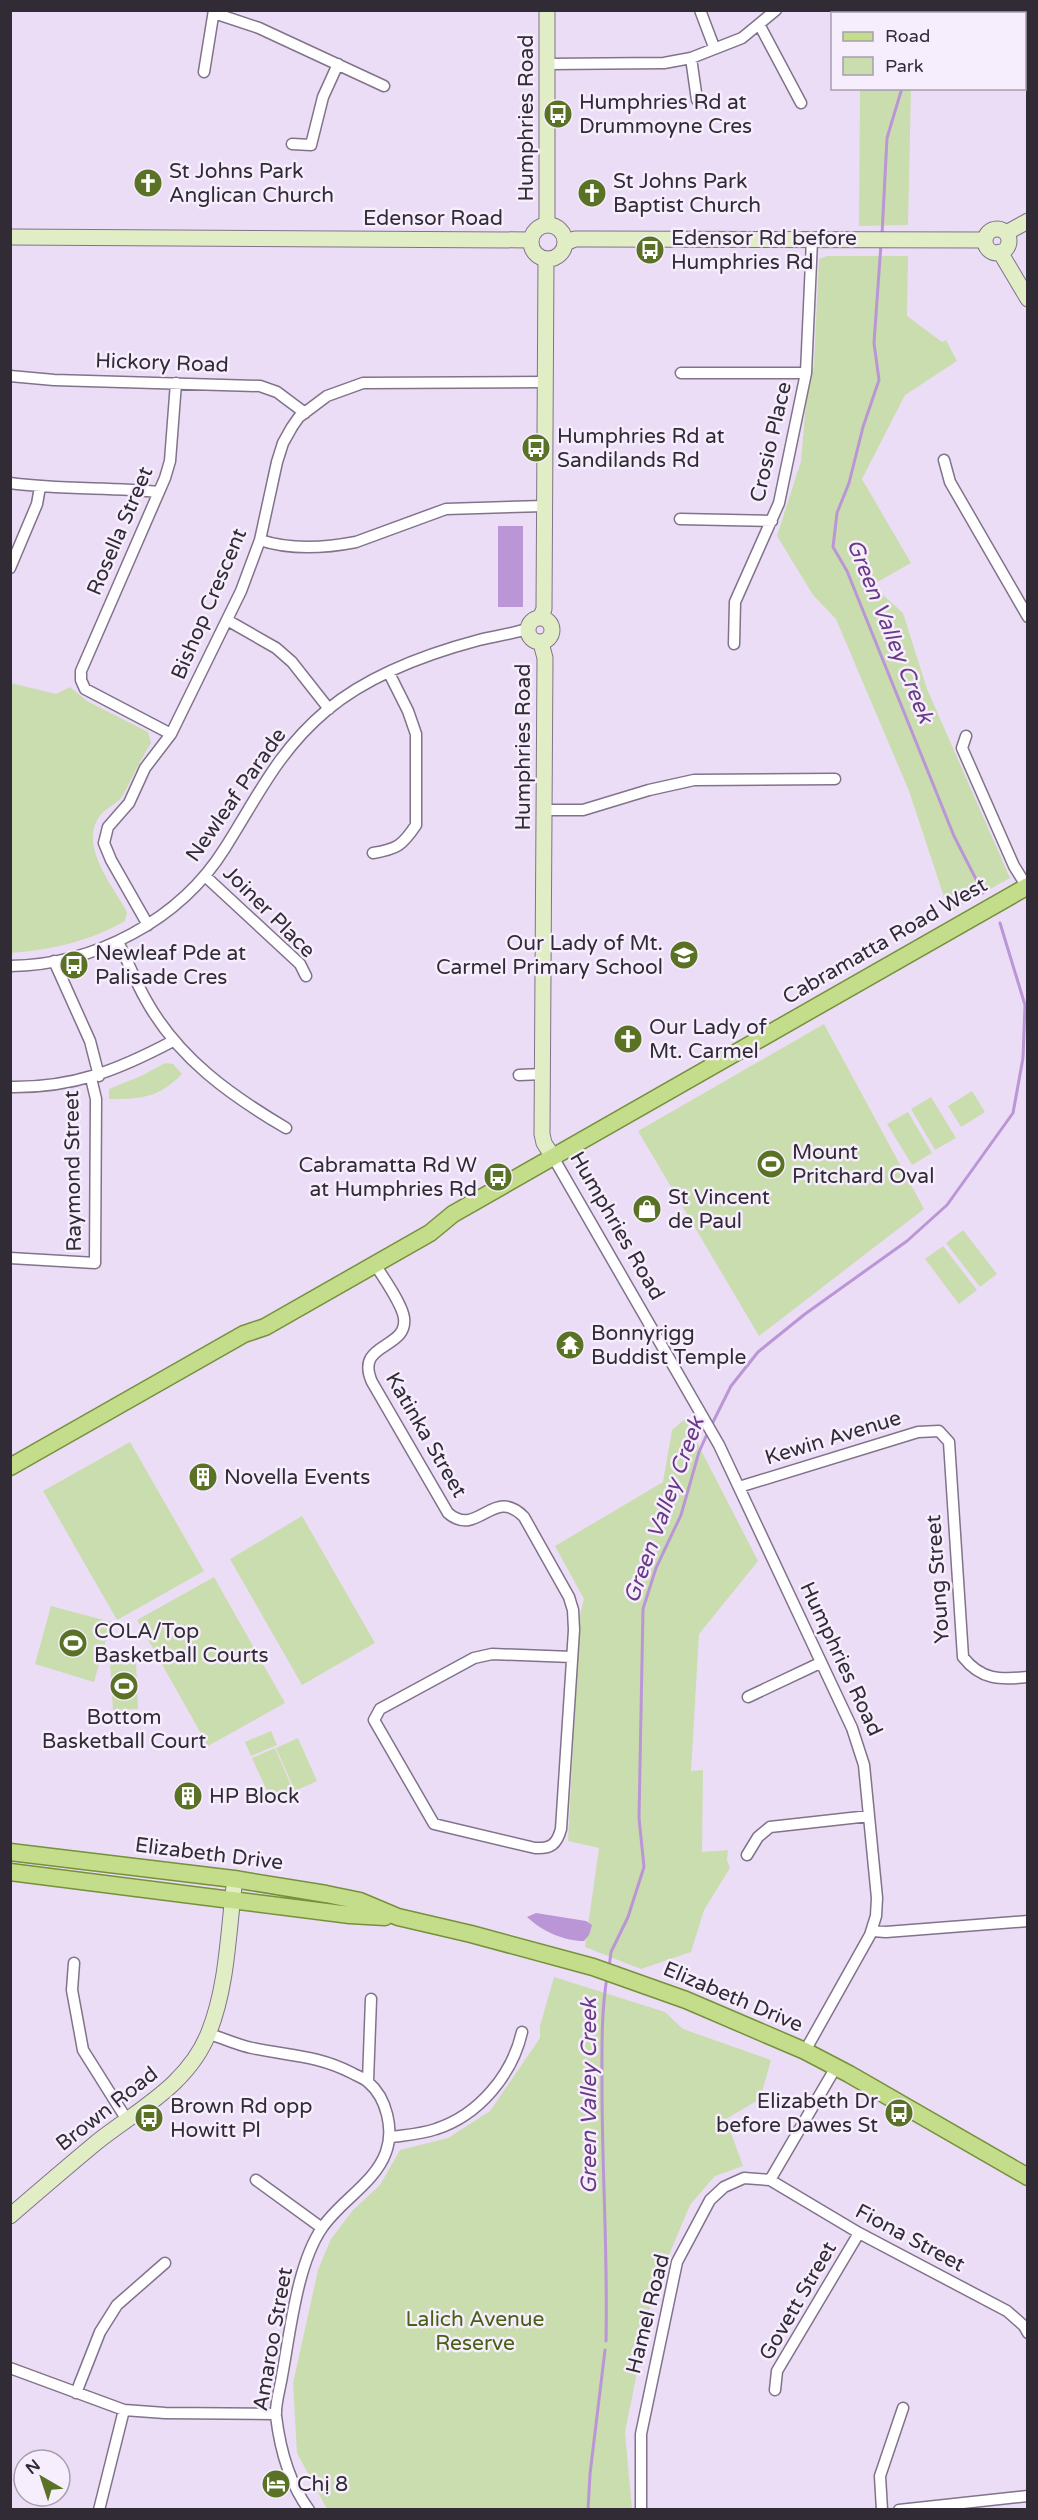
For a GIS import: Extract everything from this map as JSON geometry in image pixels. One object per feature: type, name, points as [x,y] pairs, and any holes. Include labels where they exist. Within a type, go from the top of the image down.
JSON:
[{"type":"main road","name":"Cabramatta Road West","points":[[10,1467],[244,1334],[265,1327],[430,1233],[453,1214],[1027,887]]},
{"type":"main road","name":"Cabramatta Road West","points":[[244,1334],[260,1318],[319,1284],[426,1223],[453,1214]]},
{"type":"main road","name":"Elizabeth Drive","points":[[10,1852],[326,1893],[360,1902],[398,1917],[593,1967],[723,2015],[805,2051],[1028,2177]]},
{"type":"main road","name":"Elizabeth Drive","points":[[10,1872],[350,1915],[398,1917]]},
{"type":"street","name":"Humphries Road","points":[[547,10],[548,225]]},
{"type":"street","points":[[700,10],[714,47]]},
{"type":"street","points":[[548,64],[664,63],[691,58],[714,47],[742,38],[776,10]]},
{"type":"street","points":[[204,72],[214,12],[259,28],[384,86]]},
{"type":"street","points":[[759,24],[801,103]]},
{"type":"street","points":[[691,58],[697,100]]},
{"type":"street","points":[[292,144],[311,145],[323,97],[338,64]]},
{"type":"street","points":[[1028,221],[1006,233],[995,229],[988,233],[985,240],[989,250],[1000,252],[1028,298]]},
{"type":"street","points":[[548,225],[558,228],[565,243]]},
{"type":"street","name":"Edensor Road","points":[[546,259],[533,251],[531,240],[536,229],[548,225]]},
{"type":"street","points":[[1000,252],[1008,244],[1006,233]]},
{"type":"street","name":"Edensor Road","points":[[10,237],[531,240]]},
{"type":"street","points":[[540,618],[550,623],[552,631],[550,638],[541,643],[532,640],[528,629],[531,622],[540,618],[544,609],[546,259],[558,255],[565,243],[575,239],[985,240]]},
{"type":"street","name":"Crosio Place","points":[[734,644],[735,602],[779,503],[806,373],[812,240]]},
{"type":"street","points":[[681,373],[806,373]]},
{"type":"street","name":"Hickory Road","points":[[10,376],[54,380],[260,386],[283,396],[305,413]]},
{"type":"street","name":"Bishop Crescent","points":[[148,925],[111,860],[104,843],[108,827],[129,803],[145,768],[171,734],[227,620],[260,540],[283,443],[292,427],[305,413],[327,396],[363,383],[546,381]]},
{"type":"street","name":"Rosella Street","points":[[171,734],[85,688],[81,680],[81,671],[159,492],[170,461],[176,383]]},
{"type":"street","points":[[944,460],[950,482],[1028,617]]},
{"type":"street","points":[[10,483],[40,487],[159,492]]},
{"type":"street","points":[[10,568],[37,504],[40,487]]},
{"type":"street","points":[[260,540],[286,546],[342,545],[446,509],[544,506]]},
{"type":"street","points":[[680,519],[772,521]]},
{"type":"street","points":[[227,620],[276,648],[292,662],[329,709]]},
{"type":"street","name":"Newleaf Parade","points":[[10,966],[54,961],[118,942],[148,925],[176,905],[205,876],[225,849],[248,807],[287,749],[329,709],[359,688],[389,672],[429,656],[528,629]]},
{"type":"street","name":"Humphries Road","points":[[541,643],[544,658],[542,1134],[544,1143],[719,1445],[860,1749],[864,1765],[876,1916],[872,1931],[805,2051]]},
{"type":"street","points":[[373,854],[393,850],[408,837],[416,825],[416,735],[408,711],[389,672]]},
{"type":"street","points":[[966,736],[962,748],[1014,866],[1027,887]]},
{"type":"street","points":[[544,810],[583,810],[649,790],[693,780],[835,779]]},
{"type":"street","name":"Joiner Place","points":[[205,876],[300,964],[306,976]]},
{"type":"street","points":[[118,942],[145,999],[173,1041],[239,1100],[286,1128]]},
{"type":"street","name":"Raymond Street","points":[[10,1258],[95,1263],[95,1077],[90,1041],[54,961]]},
{"type":"street","points":[[10,1087],[31,1087],[95,1077],[173,1041]]},
{"type":"street","points":[[519,1075],[543,1074]]},
{"type":"street","name":"Katinka Street","points":[[375,1264],[403,1313],[404,1326],[399,1337],[372,1356],[368,1366],[372,1382],[448,1513],[461,1521],[471,1521],[493,1508],[505,1505],[515,1508],[524,1517],[569,1597],[573,1610],[572,1657],[561,1829],[557,1842],[551,1847],[535,1848],[434,1824],[374,1720],[380,1709],[474,1658],[492,1654],[572,1657]]},
{"type":"street","name":"Kewin Avenue","points":[[739,1487],[918,1432],[939,1431]]},
{"type":"street","name":"Young Street","points":[[939,1431],[949,1442],[963,1657],[972,1669],[987,1676],[1004,1680],[1028,1677]]},
{"type":"street","points":[[748,1697],[820,1663]]},
{"type":"street","points":[[747,1855],[758,1837],[770,1827],[869,1815]]},
{"type":"street","name":"Brown Road","points":[[10,2216],[127,2120],[156,2100],[179,2079],[196,2057],[209,2034],[221,1990],[235,1880]]},
{"type":"street","points":[[872,1931],[886,1932],[1028,1921]]},
{"type":"street","points":[[74,1964],[72,1990],[83,2050],[127,2120]]},
{"type":"street","points":[[368,2081],[371,1999]]},
{"type":"street","points":[[209,2034],[251,2048],[298,2054],[339,2067],[368,2081],[378,2094],[388,2114],[390,2137],[436,2130],[462,2117],[482,2102],[500,2080],[517,2051],[522,2032]]},
{"type":"street","points":[[770,2180],[836,2067]]},
{"type":"street","name":"Amaroo Street","points":[[309,2510],[294,2485],[282,2450],[276,2414],[299,2287],[310,2251],[322,2228],[347,2199],[374,2174],[386,2155],[390,2137]]},
{"type":"street","name":"Hamel Road","points":[[641,2510],[641,2434],[677,2262],[710,2200],[724,2187],[744,2178],[770,2180]]},
{"type":"street","points":[[256,2180],[322,2228]]},
{"type":"street","name":"Fiona Street","points":[[770,2180],[859,2233],[1007,2311],[1024,2326],[1028,2333]]},
{"type":"street","name":"Govett Street","points":[[775,2390],[777,2371],[859,2233]]},
{"type":"street","points":[[76,2393],[100,2332],[117,2305],[165,2263]]},
{"type":"street","points":[[10,2368],[124,2410],[165,2413],[276,2414]]},
{"type":"street","points":[[882,2510],[880,2476],[903,2408]]},
{"type":"street","points":[[99,2510],[124,2410]]},
{"type":"street","points":[[900,2510],[1028,2496]]},
{"type":"green space","points":[[860,90],[911,90],[908,225],[859,226]]},
{"type":"green space","points":[[827,256],[908,256],[907,316],[942,342],[946,340],[957,361],[905,395],[862,479],[911,563],[872,585],[903,613],[927,689],[1010,878],[949,912],[909,791],[836,619],[813,595],[777,536],[801,461],[806,402],[814,364],[819,259]]},
{"type":"green space","points":[[11,683],[56,694],[70,687],[87,701],[148,732],[151,743],[123,795],[99,817],[94,828],[95,853],[100,866],[127,912],[125,921],[98,934],[70,943],[40,950],[11,953]]},
{"type":"green space","name":"Mount Pritchard Oval","points":[[824,1024],[924,1209],[759,1336],[638,1131]]},
{"type":"green space","points":[[165,1063],[173,1064],[182,1074],[165,1088],[149,1096],[109,1099],[109,1089]]},
{"type":"green space","points":[[972,1091],[985,1112],[961,1127],[948,1106]]},
{"type":"green space","points":[[931,1097],[956,1138],[935,1150],[911,1109]]},
{"type":"green space","points":[[908,1112],[932,1153],[912,1165],[887,1124]]},
{"type":"green space","points":[[963,1230],[997,1274],[980,1287],[946,1243]]},
{"type":"green space","points":[[943,1246],[977,1290],[959,1304],[925,1259]]},
{"type":"green space","points":[[685,1419],[758,1561],[699,1634],[691,1771],[703,1770],[702,1852],[728,1850],[727,1860],[730,1868],[704,1910],[691,1952],[641,1969],[585,1947],[599,1848],[568,1841],[580,1615],[584,1599],[555,1546],[663,1482],[672,1430]]},
{"type":"green space","points":[[130,1442],[204,1571],[117,1620],[43,1491]]},
{"type":"green space","points":[[302,1516],[375,1643],[302,1685],[230,1559]]},
{"type":"green space","points":[[214,1577],[285,1703],[208,1746],[137,1620]]},
{"type":"green space","name":"COLA/Top Basketball Courts","points":[[51,1606],[111,1622],[94,1682],[35,1664]]},
{"type":"green space","name":"Bottom Basketball Court","points":[[136,1661],[138,1709],[113,1710],[110,1663]]},
{"type":"green space","points":[[271,1731],[277,1745],[251,1756],[245,1742]]},
{"type":"green space","points":[[298,1738],[317,1781],[295,1791],[276,1748]]},
{"type":"green space","points":[[275,1748],[294,1792],[272,1802],[252,1758]]},
{"type":"green space","name":"Lalich Avenue Reserve","points":[[554,1977],[665,2012],[683,2029],[771,2060],[760,2099],[726,2119],[743,2166],[715,2176],[690,2205],[653,2293],[625,2432],[632,2509],[327,2509],[297,2453],[293,2383],[318,2270],[331,2239],[353,2210],[380,2185],[400,2150],[448,2138],[490,2111],[540,2038],[540,2026]]},
{"type":"shaded area","points":[[498,526],[523,526],[523,607],[498,607]]},
{"type":"shaded area","points":[[536,1913],[586,1921],[592,1925],[589,1935],[584,1941],[553,1934],[539,1927],[527,1917]]},
{"type":"waterway","name":"Green Valley Creek","points":[[882,234],[887,138],[901,90]]},
{"type":"waterway","name":"Green Valley Creek","points":[[881,244],[874,343],[879,380],[863,427],[849,483],[837,513],[833,547],[847,571],[954,836],[983,893]]},
{"type":"waterway","name":"Green Valley Creek","points":[[711,1426],[731,1386],[758,1352],[805,1314],[907,1241],[947,1205],[1013,1113],[1023,1058],[1025,1005],[1000,923]]},
{"type":"waterway","name":"Green Valley Creek","points":[[609,1968],[611,1952],[628,1917],[644,1867],[639,1818],[643,1609],[656,1568],[681,1515],[699,1452],[708,1432]]},
{"type":"waterway","name":"Green Valley Creek","points":[[606,2341],[602,2059],[607,1977]]},
{"type":"waterway","name":"Green Valley Creek","points":[[588,2510],[590,2474],[605,2350]]},
{"type":"place","name":"Humphries Rd at Drummoyne Cres","points":[[558,114]]},
{"type":"place","name":"St Johns Park Anglican Church","points":[[148,183]]},
{"type":"place","name":"St Johns Park Baptist Church","points":[[592,193]]},
{"type":"place","name":"Edensor Rd before Humphries Rd","points":[[650,250]]},
{"type":"place","name":"Humphries Rd at Sandilands Rd","points":[[536,448]]},
{"type":"place","name":"Our Lady of Mt. Carmel Primary School","points":[[684,955]]},
{"type":"place","name":"Newleaf Pde at Palisade Cres","points":[[74,965]]},
{"type":"place","name":"Our Lady of Mt. Carmel","points":[[628,1039]]},
{"type":"place","name":"Mount Pritchard Oval","points":[[771,1164]]},
{"type":"place","name":"Cabramatta Rd W at Humphries Rd","points":[[498,1177]]},
{"type":"place","name":"St Vincent de Paul","points":[[647,1209]]},
{"type":"place","name":"Bonnyrigg Buddist Temple","points":[[570,1345]]},
{"type":"place","name":"Novella Events","points":[[203,1477]]},
{"type":"place","name":"COLA/Top Basketball Courts","points":[[73,1643]]},
{"type":"place","name":"Bottom Basketball Court","points":[[124,1686]]},
{"type":"place","name":"HP Block","points":[[188,1796]]},
{"type":"place","name":"Elizabeth Dr before Dawes St","points":[[899,2113]]},
{"type":"place","name":"Brown Rd opp Howitt Pl","points":[[149,2118]]},
{"type":"place","name":"Chị 8","points":[[276,2484]]}]
